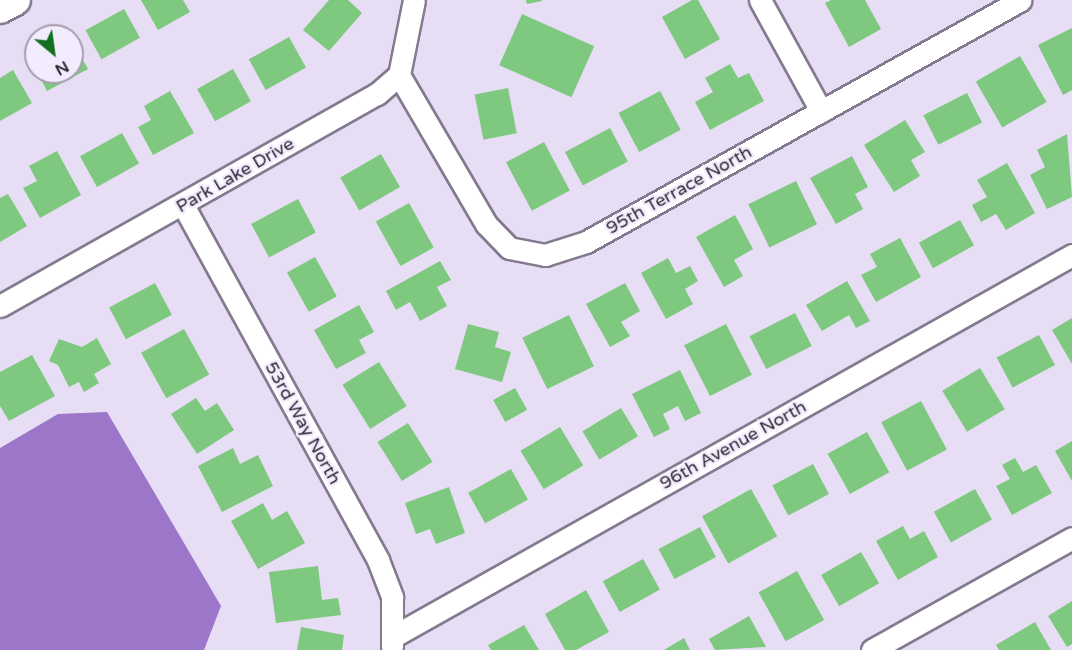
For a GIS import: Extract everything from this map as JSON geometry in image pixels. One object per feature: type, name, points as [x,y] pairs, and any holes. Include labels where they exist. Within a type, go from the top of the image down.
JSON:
[{"type":"street","points":[[0,8],[15,0]]},
{"type":"street","points":[[399,75],[414,0]]},
{"type":"street","points":[[760,0],[821,111]]},
{"type":"street","name":"95th Terrace North","points":[[399,75],[486,224],[509,248],[545,255],[585,242],[1020,0]]},
{"type":"street","name":"Park Lake Drive","points":[[0,306],[377,94],[399,75]]},
{"type":"street","name":"53rd Way North","points":[[183,205],[378,560],[392,597],[393,643]]},
{"type":"street","name":"96th Avenue North","points":[[393,643],[1072,255]]},
{"type":"street","points":[[872,650],[1072,538]]},
{"type":"shaded area","points":[[107,412],[221,606],[204,650],[0,650],[0,448],[58,414]]},
{"type":"building","points":[[141,0],[183,0],[190,12],[158,30]]},
{"type":"building","points":[[329,0],[348,0],[362,13],[329,51],[303,30]]},
{"type":"building","points":[[526,0],[542,0],[542,1],[527,4]]},
{"type":"building","points":[[692,0],[698,0],[720,39],[685,59],[662,17]]},
{"type":"building","points":[[831,0],[865,0],[881,29],[849,47],[825,3]]},
{"type":"building","points":[[124,9],[140,38],[102,59],[86,30]]},
{"type":"building","points":[[522,14],[594,46],[571,97],[499,65]]},
{"type":"building","points":[[1072,28],[1072,90],[1063,95],[1038,45]]},
{"type":"building","points":[[289,37],[306,68],[266,90],[249,59]]},
{"type":"building","points":[[1020,56],[1046,102],[1002,127],[976,82]]},
{"type":"building","points":[[730,64],[738,78],[749,73],[764,101],[710,130],[695,102],[713,92],[705,78]]},
{"type":"building","points":[[233,69],[251,101],[215,121],[197,89]]},
{"type":"building","points":[[13,70],[32,103],[0,121],[0,78]]},
{"type":"building","points":[[43,84],[60,84],[47,91]]},
{"type":"building","points":[[508,88],[517,133],[483,140],[475,94]]},
{"type":"building","points":[[170,91],[194,133],[153,155],[138,127],[151,120],[144,106]]},
{"type":"building","points":[[660,91],[681,130],[639,152],[619,113]]},
{"type":"building","points":[[967,93],[982,122],[938,145],[923,115]]},
{"type":"building","points":[[905,120],[925,152],[911,160],[920,176],[894,192],[864,145]]},
{"type":"building","points":[[610,128],[628,162],[583,185],[565,152]]},
{"type":"building","points":[[122,133],[139,164],[97,187],[80,156]]},
{"type":"building","points":[[1067,134],[1072,197],[1047,209],[1030,175],[1045,167],[1037,150]]},
{"type":"building","points":[[544,142],[570,191],[532,211],[506,162]]},
{"type":"building","points":[[57,151],[81,195],[40,218],[23,188],[37,181],[29,166]]},
{"type":"building","points":[[381,154],[400,187],[359,210],[340,178]]},
{"type":"building","points":[[852,156],[868,187],[855,194],[863,209],[836,224],[810,178]]},
{"type":"building","points":[[1007,163],[1035,213],[1006,230],[996,214],[981,222],[972,205],[987,197],[977,180]]},
{"type":"building","points":[[796,181],[817,224],[769,247],[748,204]]},
{"type":"building","points":[[8,194],[27,226],[0,242],[0,198]]},
{"type":"building","points":[[298,199],[316,233],[269,257],[251,224]]},
{"type":"building","points":[[409,203],[434,248],[400,266],[376,221]]},
{"type":"building","points":[[735,215],[753,249],[734,260],[743,276],[724,287],[696,237]]},
{"type":"building","points":[[960,220],[974,245],[933,268],[919,243]]},
{"type":"building","points":[[900,238],[921,277],[876,302],[861,275],[877,267],[870,254]]},
{"type":"building","points":[[315,257],[337,296],[309,312],[287,273]]},
{"type":"building","points":[[668,258],[676,273],[690,266],[698,281],[685,289],[693,304],[666,319],[641,273]]},
{"type":"building","points":[[440,261],[451,280],[437,287],[447,306],[420,321],[410,302],[396,310],[386,291]]},
{"type":"building","points":[[847,281],[870,321],[856,328],[849,315],[822,331],[806,305]]},
{"type":"building","points":[[155,283],[172,315],[126,339],[109,307]]},
{"type":"building","points":[[625,283],[640,311],[621,322],[630,336],[610,347],[586,304]]},
{"type":"building","points":[[359,305],[374,332],[359,340],[366,353],[336,369],[314,330]]},
{"type":"building","points":[[795,313],[812,346],[766,369],[750,336]]},
{"type":"building","points":[[569,315],[594,366],[547,389],[522,338]]},
{"type":"building","points":[[1072,318],[1072,364],[1052,330]]},
{"type":"building","points":[[468,324],[499,332],[495,347],[511,352],[502,382],[455,369]]},
{"type":"building","points":[[726,324],[752,375],[710,396],[684,345]]},
{"type":"building","points":[[184,329],[209,374],[166,398],[141,353]]},
{"type":"building","points":[[1039,335],[1055,365],[1013,388],[997,358]]},
{"type":"building","points":[[97,338],[111,364],[94,374],[99,383],[84,392],[79,382],[69,387],[58,365],[49,361],[59,339],[82,347]]},
{"type":"building","points":[[32,355],[55,396],[9,421],[0,406],[0,372]]},
{"type":"building","points":[[379,362],[407,406],[370,429],[343,385]]},
{"type":"building","points":[[980,368],[1005,409],[967,432],[942,391]]},
{"type":"building","points":[[680,370],[701,413],[685,421],[678,406],[663,414],[670,429],[654,437],[632,394]]},
{"type":"building","points":[[515,388],[527,410],[505,422],[493,400]]},
{"type":"building","points":[[196,398],[205,411],[217,403],[234,430],[197,454],[171,414]]},
{"type":"building","points":[[921,401],[947,450],[907,471],[881,422]]},
{"type":"building","points":[[621,408],[638,436],[599,459],[582,431]]},
{"type":"building","points":[[408,423],[432,462],[402,481],[377,442]]},
{"type":"building","points":[[560,427],[583,466],[544,489],[521,451]]},
{"type":"building","points":[[867,432],[889,472],[850,494],[828,454]]},
{"type":"building","points":[[1072,441],[1072,481],[1055,451]]},
{"type":"building","points":[[233,448],[240,464],[258,455],[273,486],[222,512],[198,466]]},
{"type":"building","points":[[1015,458],[1023,472],[1036,465],[1052,493],[1012,515],[996,486],[1010,479],[1002,465]]},
{"type":"building","points":[[813,464],[829,494],[788,516],[772,486]]},
{"type":"building","points":[[511,469],[528,500],[485,523],[468,493]]},
{"type":"building","points":[[449,487],[465,533],[436,544],[430,529],[416,534],[405,503]]},
{"type":"building","points":[[751,489],[777,536],[728,563],[702,516]]},
{"type":"building","points":[[975,489],[992,520],[951,542],[934,512]]},
{"type":"building","points":[[263,503],[272,520],[287,511],[305,543],[258,569],[231,521]]},
{"type":"building","points":[[903,526],[910,539],[924,531],[938,557],[898,580],[876,541]]},
{"type":"building","points":[[700,527],[716,557],[674,579],[659,549]]},
{"type":"building","points":[[861,552],[879,583],[839,606],[821,575]]},
{"type":"building","points":[[643,559],[660,590],[620,612],[603,581]]},
{"type":"building","points":[[318,566],[322,600],[338,598],[341,615],[276,623],[269,572]]},
{"type":"building","points":[[797,571],[824,620],[786,641],[759,592]]},
{"type":"building","points":[[586,590],[609,632],[576,650],[565,650],[545,614]]},
{"type":"building","points":[[1072,601],[1072,644],[1067,647],[1048,616]]},
{"type":"building","points":[[749,616],[766,647],[715,650],[709,639]]},
{"type":"building","points":[[1035,622],[1051,650],[999,650],[996,645]]},
{"type":"building","points":[[524,625],[539,650],[491,650],[488,645]]},
{"type":"building","points":[[301,627],[344,635],[342,650],[297,650]]},
{"type":"building","points":[[684,638],[690,650],[664,650]]}]
